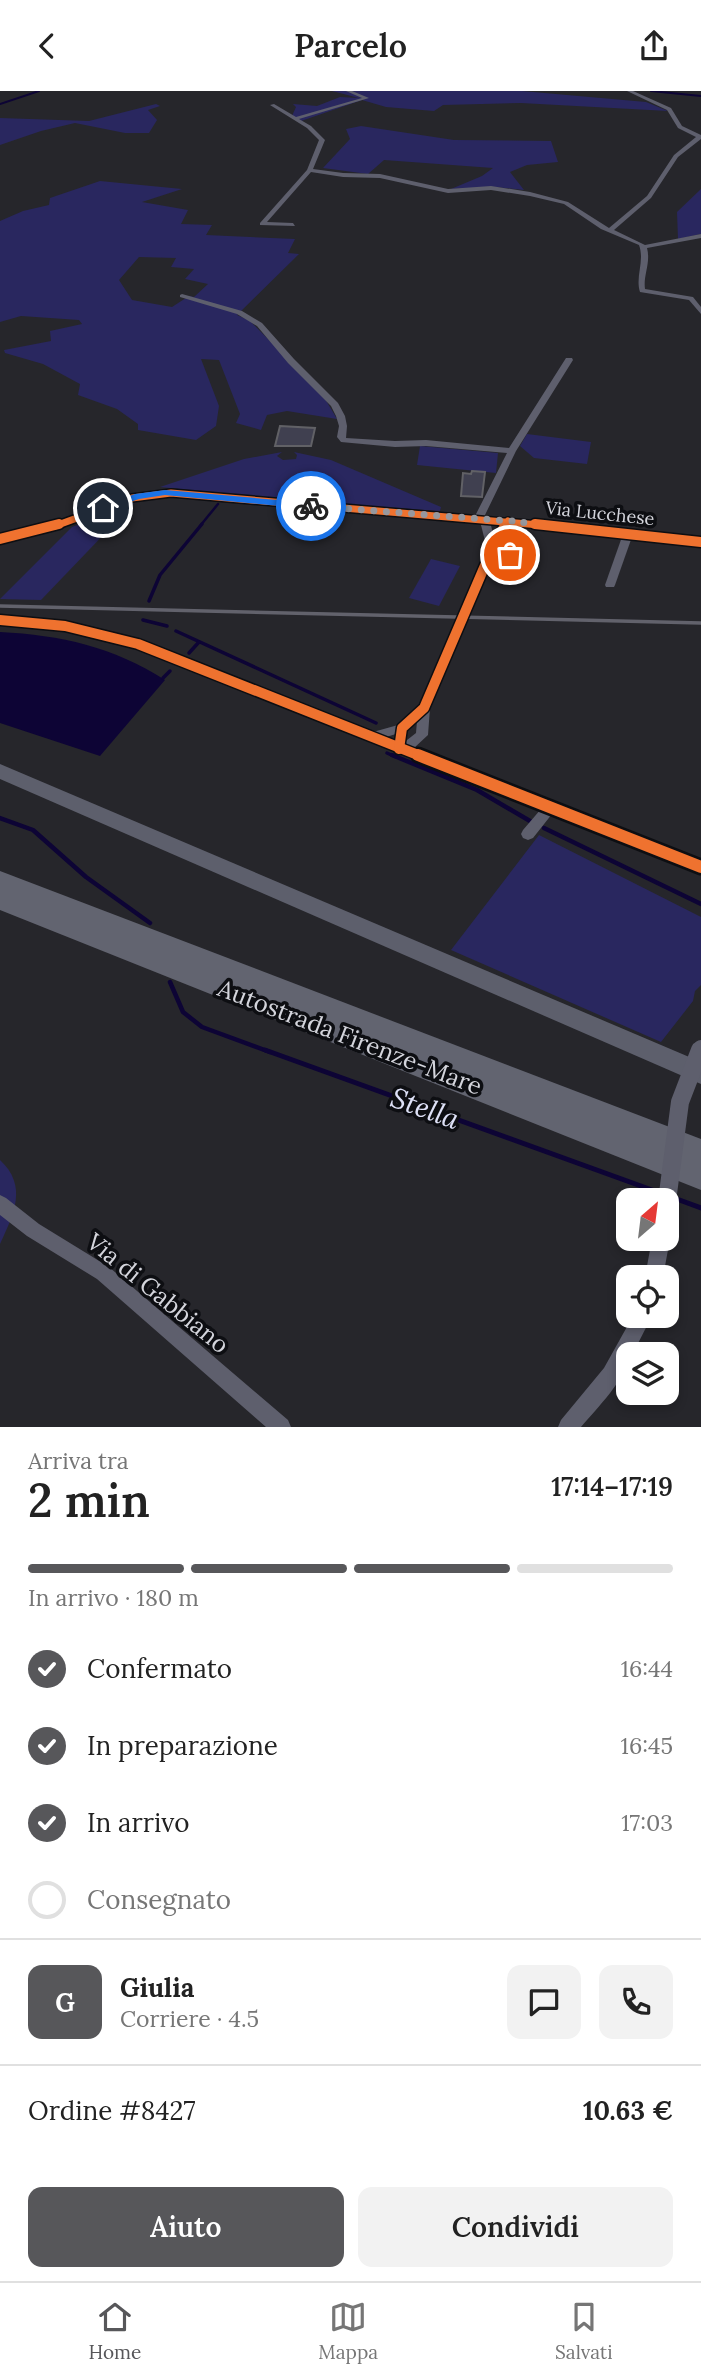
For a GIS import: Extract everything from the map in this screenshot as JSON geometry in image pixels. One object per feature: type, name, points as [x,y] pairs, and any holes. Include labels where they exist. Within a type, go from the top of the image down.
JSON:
[{"type":"highway","name":"Autostrada Firenze-Mare","points":[[0,881],[701,1153]]},
{"type":"highway","name":"Autostrada Firenze-Mare","points":[[0,899],[701,1175]]},
{"type":"main road","points":[[0,771],[701,1073]]},
{"type":"street","points":[[295,119],[367,98],[348,91]]},
{"type":"street","points":[[609,231],[649,197],[676,156],[700,137],[679,127],[669,109],[629,91]]},
{"type":"street","points":[[272,105],[309,127],[322,140],[310,170],[262,224],[293,225]]},
{"type":"street","points":[[310,170],[343,175],[380,176],[448,191],[491,188],[566,203],[609,231],[640,243],[648,258],[640,285],[642,291],[691,298],[701,312]]},
{"type":"street","points":[[643,247],[701,236]]},
{"type":"street","points":[[182,296],[254,320],[293,363],[328,395],[343,422],[341,437],[344,440],[395,444],[426,443],[512,451]]},
{"type":"street","points":[[492,549],[482,518],[512,451],[569,360]]},
{"type":"street","name":"Via Lucchese","points":[[0,539],[54,526],[125,500],[159,493],[482,518],[701,542]]},
{"type":"street","points":[[464,614],[492,549],[508,521]]},
{"type":"street","points":[[510,555],[524,522]]},
{"type":"street","points":[[610,585],[628,534]]},
{"type":"street","points":[[0,620],[65,627],[127,640],[701,867]]},
{"type":"street","points":[[401,749],[421,738],[425,708],[456,633]]},
{"type":"street","points":[[371,737],[402,728],[425,708]]},
{"type":"street","points":[[401,749],[402,728]]},
{"type":"street","points":[[421,738],[429,753],[444,767]]},
{"type":"street","points":[[528,834],[550,808]]},
{"type":"street","points":[[669,1188],[682,1096],[692,1064],[701,1047]]},
{"type":"street","name":"Via di Gabbiano","points":[[0,1204],[33,1230],[103,1273],[281,1427]]},
{"type":"street","points":[[568,1427],[611,1375],[636,1328]]},
{"type":"shaded area","points":[[332,91],[522,91],[646,102],[668,111],[521,103],[443,105],[434,111],[386,107],[362,100],[301,121],[292,116],[296,107],[293,104],[317,106],[340,97],[359,98]]},
{"type":"shaded area","points":[[156,104],[160,106],[148,110],[157,120],[149,133],[125,133],[75,123],[0,145],[0,118],[89,121]]},
{"type":"shaded area","points":[[361,126],[454,140],[551,141],[558,162],[527,165],[510,172],[524,190],[495,187],[451,189],[482,176],[493,168],[384,160],[368,174],[323,168],[350,139],[346,129]]},
{"type":"shaded area","points":[[100,181],[182,189],[142,202],[188,210],[181,224],[212,225],[206,235],[295,239],[288,253],[299,254],[237,315],[250,321],[321,392],[337,419],[287,411],[267,415],[261,430],[236,423],[240,414],[219,360],[201,359],[219,406],[216,426],[196,440],[138,430],[138,424],[117,409],[78,395],[80,384],[43,364],[5,353],[4,350],[51,341],[50,331],[82,324],[79,320],[21,316],[0,322],[0,221],[23,211],[49,205],[50,198]],"holes":[[[139,257],[176,258],[171,267],[194,269],[185,279],[208,284],[194,297],[189,296],[172,307],[132,300],[119,280]]]},
{"type":"shaded area","points":[[701,189],[701,234],[678,239],[677,212]]},
{"type":"shaded area","points":[[527,434],[591,442],[587,464],[534,458],[520,446]]},
{"type":"shaded area","points":[[420,446],[498,453],[496,473],[417,465]]},
{"type":"shaded area","points":[[282,452],[277,456],[283,460],[296,459],[294,452],[331,460],[441,507],[440,511],[322,503],[160,487],[244,459]]},
{"type":"shaded area","points":[[134,503],[41,600],[0,599],[72,527]]},
{"type":"shaded area","points":[[431,559],[460,566],[439,606],[409,598]]},
{"type":"shaded area","points":[[0,632],[44,636],[86,645],[126,659],[165,680],[100,756],[0,723]]},
{"type":"shaded area","points":[[539,835],[701,917],[701,985],[695,991],[693,1001],[661,1042],[451,950]]},
{"type":"shaded area","points":[[0,1160],[14,1180],[16,1201],[0,1244]]},
{"type":"building","points":[[280,426],[315,428],[311,446],[275,446]]},
{"type":"building","points":[[472,471],[485,472],[482,497],[461,496],[463,473],[471,474]]},
{"type":"waterway","points":[[0,104],[39,91]]},
{"type":"waterway","points":[[651,91],[701,96]]},
{"type":"waterway","points":[[200,526],[218,504]]},
{"type":"waterway","points":[[149,601],[160,575],[202,524]]},
{"type":"waterway","points":[[143,620],[167,626]]},
{"type":"waterway","points":[[176,631],[376,723]]},
{"type":"waterway","points":[[189,653],[199,642]]},
{"type":"waterway","points":[[163,678],[170,671]]},
{"type":"waterway","points":[[387,753],[396,757]]},
{"type":"waterway","points":[[392,755],[477,790],[530,821]]},
{"type":"waterway","name":"Stella","points":[[0,818],[33,830],[86,877],[150,923]]},
{"type":"waterway","points":[[544,828],[701,904]]},
{"type":"waterway","name":"Stella","points":[[170,982],[183,1012],[202,1027],[270,1052]]},
{"type":"waterway","name":"Stella","points":[[265,1050],[646,1188]]},
{"type":"waterway","name":"Stella","points":[[679,1200],[701,1208]]},
{"type":"tunnel","points":[[456,633],[464,614]]},
{"type":"railway","points":[[0,606],[701,623]]},
{"type":"cycle path","points":[[0,539],[54,526],[132,498],[171,493],[329,508],[479,518],[701,542]]},
{"type":"cycle path","points":[[399,749],[402,728],[424,708],[492,549],[508,521]]},
{"type":"cycle path","points":[[0,620],[65,626],[138,644],[701,867]]},
{"type":"way so far","points":[[311,506],[524,522],[510,555]]},
{"type":"route","points":[[103,508],[138,496],[165,493],[311,506]]}]
